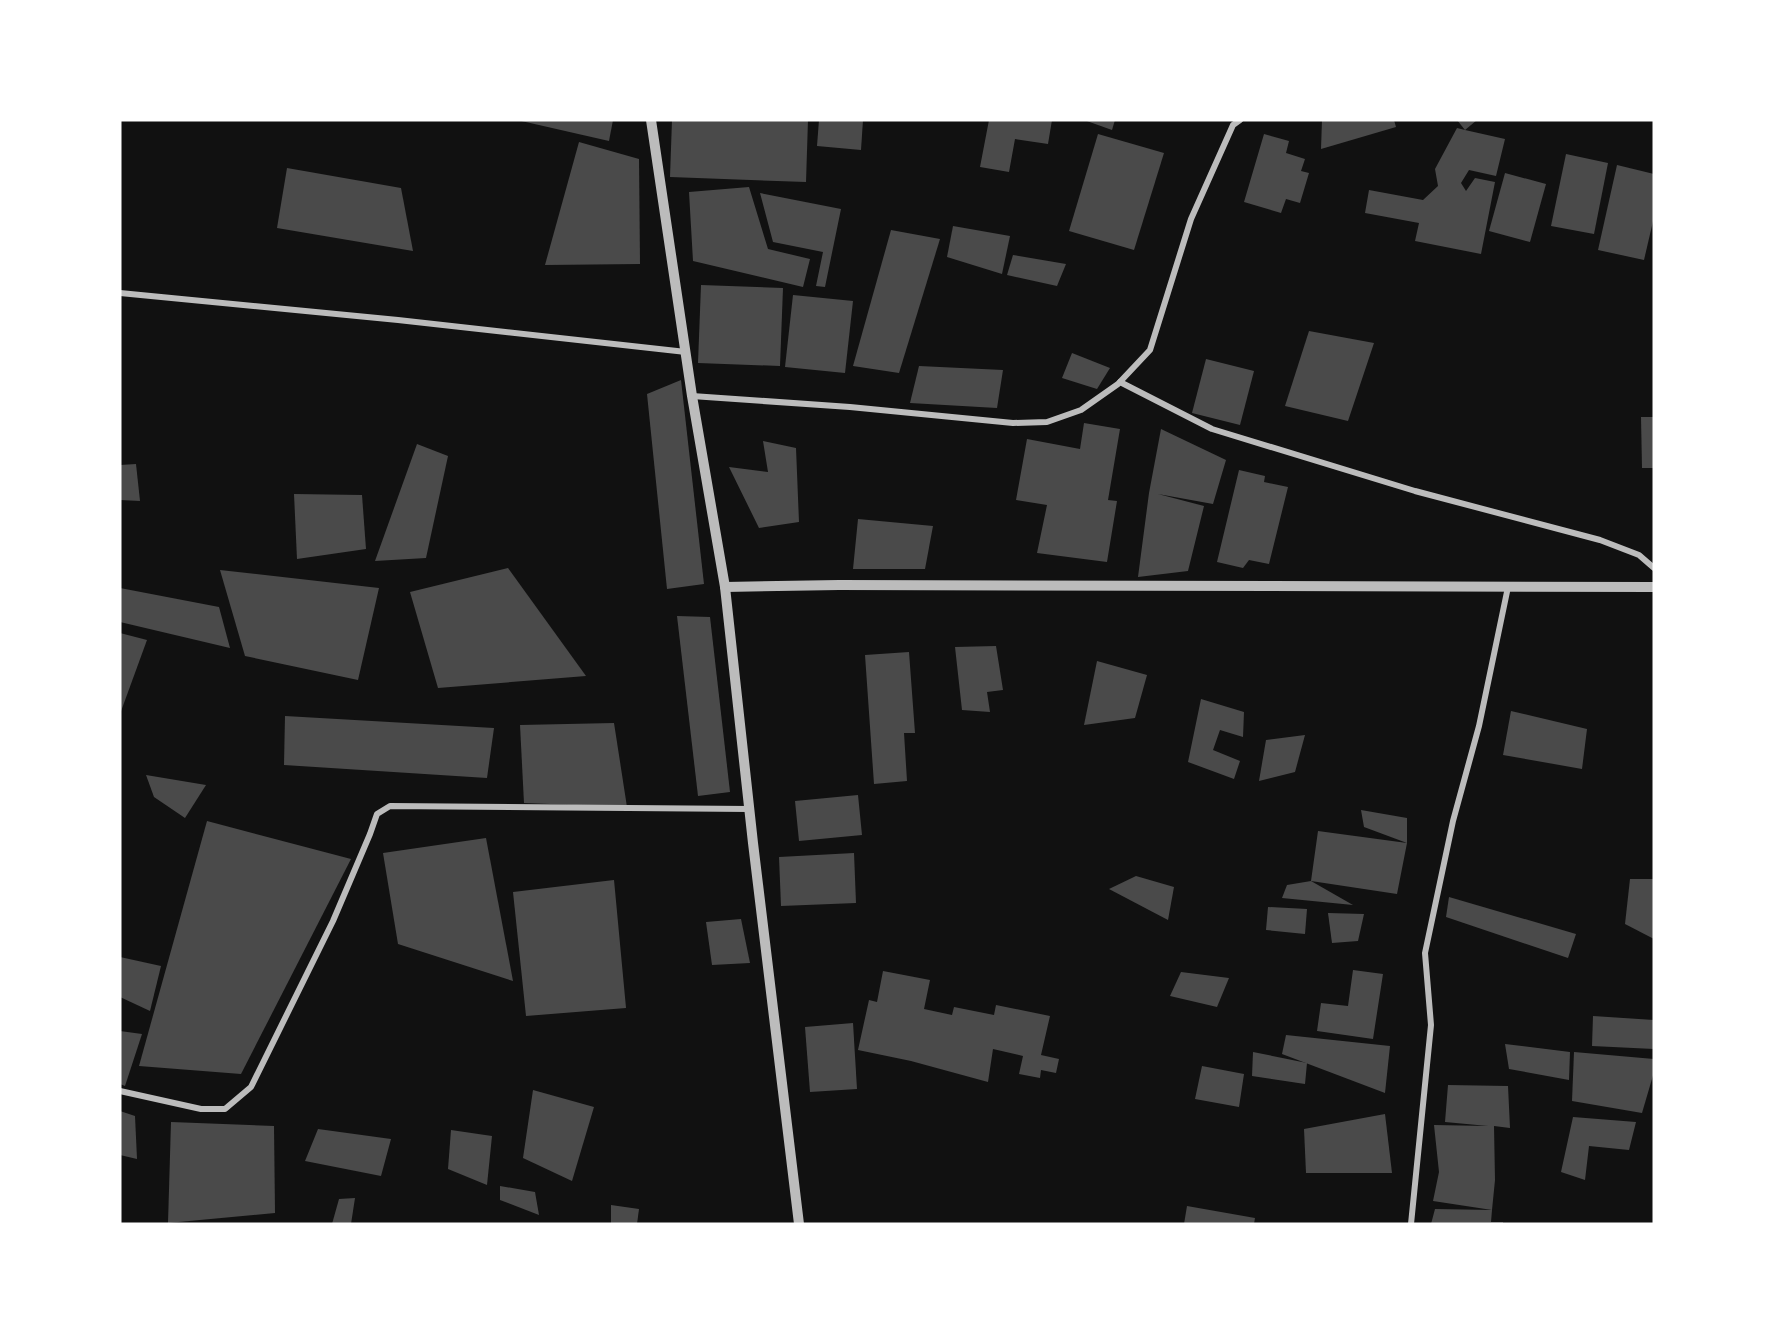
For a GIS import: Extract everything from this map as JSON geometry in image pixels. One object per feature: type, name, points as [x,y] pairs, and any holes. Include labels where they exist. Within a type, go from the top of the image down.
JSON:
[{"type":"street","points":[[651,120],[692,396],[725,588],[749,810],[800,1224]]},
{"type":"street","points":[[692,396],[850,407],[1013,423],[1047,422],[1081,410],[1120,382],[1150,350],[1191,219],[1233,125],[1240,120]]},
{"type":"street","points":[[120,293],[409,321],[686,352]]},
{"type":"street","points":[[1120,382],[1212,429],[1414,491],[1600,540],[1639,555],[1654,568]]},
{"type":"street","points":[[725,588],[839,585],[1654,587]]},
{"type":"street","points":[[1411,1224],[1431,1025],[1425,953],[1453,821],[1479,726],[1508,587]]},
{"type":"street","points":[[120,1090],[201,1109],[225,1108],[252,1087],[333,921],[377,814],[390,806],[749,810]]},
{"type":"building","points":[[517,120],[613,120],[609,141]]},
{"type":"building","points":[[672,120],[808,120],[806,182],[670,177]]},
{"type":"building","points":[[819,120],[863,120],[861,150],[817,146]]},
{"type":"building","points":[[989,120],[1052,120],[1048,144],[1015,139],[1009,172],[980,167]]},
{"type":"building","points":[[1084,120],[1115,120],[1112,130]]},
{"type":"building","points":[[1322,120],[1394,120],[1396,127],[1321,149]]},
{"type":"building","points":[[1457,120],[1477,120],[1465,130]]},
{"type":"building","points":[[1457,128],[1505,139],[1496,176],[1469,170],[1461,183],[1466,191],[1475,178],[1495,182],[1481,254],[1415,241],[1419,223],[1365,213],[1369,190],[1423,200],[1438,186],[1435,169]]},
{"type":"building","points":[[1098,134],[1164,153],[1134,250],[1069,231]]},
{"type":"building","points":[[1264,134],[1289,141],[1286,153],[1305,159],[1301,171],[1309,173],[1300,203],[1286,199],[1281,213],[1244,202]]},
{"type":"building","points":[[579,142],[639,159],[640,264],[545,265]]},
{"type":"building","points":[[1566,154],[1608,163],[1594,234],[1551,226]]},
{"type":"building","points":[[1617,165],[1654,174],[1654,217],[1644,260],[1598,250]]},
{"type":"building","points":[[287,168],[401,188],[413,251],[277,228]]},
{"type":"building","points":[[1505,173],[1546,184],[1530,242],[1489,231]]},
{"type":"building","points":[[749,187],[768,249],[810,259],[803,287],[693,261],[689,192]]},
{"type":"building","points":[[760,193],[841,209],[825,287],[816,286],[823,252],[773,242]]},
{"type":"building","points":[[953,226],[1010,236],[1002,274],[947,257]]},
{"type":"building","points":[[891,230],[940,239],[899,373],[853,366]]},
{"type":"building","points":[[1013,255],[1066,264],[1057,286],[1007,275]]},
{"type":"building","points":[[701,285],[783,288],[780,366],[698,363]]},
{"type":"building","points":[[793,295],[853,301],[845,373],[785,367]]},
{"type":"building","points":[[1309,331],[1374,343],[1348,421],[1285,406]]},
{"type":"building","points":[[1072,353],[1110,368],[1097,389],[1062,378]]},
{"type":"building","points":[[1206,359],[1254,371],[1240,425],[1192,413]]},
{"type":"building","points":[[919,366],[1003,370],[997,408],[910,403]]},
{"type":"building","points":[[681,380],[704,584],[667,589],[647,394]]},
{"type":"building","points":[[1641,417],[1654,417],[1654,468],[1642,468]]},
{"type":"building","points":[[1084,423],[1120,429],[1108,500],[1117,501],[1107,562],[1037,553],[1047,505],[1016,500],[1027,439],[1080,449]]},
{"type":"building","points":[[1161,429],[1226,460],[1213,504],[1158,494],[1204,506],[1188,571],[1138,577],[1149,493]]},
{"type":"building","points":[[763,441],[796,448],[799,522],[759,528],[729,467],[768,472]]},
{"type":"building","points":[[417,444],[448,456],[426,558],[375,561]]},
{"type":"building","points":[[136,464],[140,501],[120,500],[120,465]]},
{"type":"building","points":[[1239,470],[1265,476],[1264,482],[1288,487],[1269,564],[1249,560],[1243,568],[1217,562]]},
{"type":"building","points":[[294,494],[362,495],[366,549],[297,559]]},
{"type":"building","points":[[858,519],[933,526],[925,569],[853,569]]},
{"type":"building","points":[[508,568],[586,676],[438,688],[410,592]]},
{"type":"building","points":[[220,570],[379,588],[358,680],[245,656]]},
{"type":"building","points":[[120,588],[219,607],[230,648],[120,622]]},
{"type":"building","points":[[677,616],[710,617],[730,792],[698,796]]},
{"type":"building","points":[[120,633],[147,640],[120,714]]},
{"type":"building","points":[[996,646],[1003,690],[987,692],[990,712],[962,710],[955,647]]},
{"type":"building","points":[[909,652],[915,733],[904,733],[907,781],[874,784],[865,655]]},
{"type":"building","points":[[1097,661],[1147,675],[1135,718],[1084,725]]},
{"type":"building","points":[[1201,699],[1244,712],[1243,737],[1220,730],[1213,750],[1240,761],[1234,779],[1188,762]]},
{"type":"building","points":[[1511,711],[1587,729],[1582,769],[1503,755]]},
{"type":"building","points":[[285,716],[494,728],[487,778],[284,765]]},
{"type":"building","points":[[614,723],[627,807],[524,803],[520,725]]},
{"type":"building","points":[[1305,735],[1295,772],[1259,781],[1266,740]]},
{"type":"building","points":[[146,775],[206,785],[185,818],[154,797]]},
{"type":"building","points":[[858,795],[862,835],[799,841],[795,801]]},
{"type":"building","points":[[1361,810],[1407,818],[1407,843],[1364,827]]},
{"type":"building","points":[[207,821],[351,859],[241,1074],[139,1066]]},
{"type":"building","points":[[1318,831],[1407,843],[1397,894],[1311,881]]},
{"type":"building","points":[[486,838],[513,981],[398,944],[383,853]]},
{"type":"building","points":[[854,853],[856,903],[781,906],[779,857]]},
{"type":"building","points":[[1136,876],[1174,887],[1168,920],[1109,889]]},
{"type":"building","points":[[1630,879],[1654,879],[1654,939],[1625,924]]},
{"type":"building","points":[[614,880],[626,1008],[526,1016],[513,892]]},
{"type":"building","points":[[1311,881],[1353,905],[1282,898],[1287,885]]},
{"type":"building","points":[[1449,897],[1576,934],[1568,958],[1446,917]]},
{"type":"building","points":[[1268,907],[1307,909],[1305,934],[1266,930]]},
{"type":"building","points":[[1328,913],[1364,914],[1358,941],[1332,943]]},
{"type":"building","points":[[741,919],[750,963],[712,965],[706,922]]},
{"type":"building","points":[[120,957],[161,966],[150,1011],[120,997]]},
{"type":"building","points":[[1353,970],[1383,974],[1373,1039],[1317,1031],[1321,1003],[1348,1006]]},
{"type":"building","points":[[883,971],[930,980],[924,1009],[952,1015],[954,1007],[994,1015],[996,1005],[1050,1016],[1041,1055],[1059,1059],[1056,1073],[1041,1070],[1040,1078],[1019,1074],[1023,1056],[993,1049],[988,1082],[911,1061],[858,1050],[869,1000],[877,1002]]},
{"type":"building","points":[[1181,972],[1229,978],[1217,1007],[1170,996]]},
{"type":"building","points":[[1593,1016],[1654,1020],[1654,1049],[1592,1046]]},
{"type":"building","points":[[853,1023],[857,1089],[810,1092],[805,1027]]},
{"type":"building","points":[[120,1031],[142,1034],[125,1086],[120,1084]]},
{"type":"building","points":[[1286,1035],[1390,1046],[1385,1093],[1282,1054]]},
{"type":"building","points":[[1505,1044],[1570,1052],[1569,1080],[1509,1069]]},
{"type":"building","points":[[1253,1052],[1307,1063],[1305,1084],[1252,1076]]},
{"type":"building","points":[[1574,1052],[1654,1059],[1654,1072],[1642,1113],[1572,1101]]},
{"type":"building","points":[[1202,1066],[1244,1074],[1239,1107],[1195,1099]]},
{"type":"building","points":[[1448,1085],[1508,1086],[1510,1128],[1494,1126],[1495,1180],[1492,1210],[1433,1201],[1439,1172],[1434,1125],[1488,1126],[1445,1122]]},
{"type":"building","points":[[533,1090],[594,1107],[572,1181],[523,1158]]},
{"type":"building","points":[[120,1111],[135,1116],[137,1159],[120,1155]]},
{"type":"building","points":[[1385,1114],[1392,1173],[1306,1173],[1304,1129]]},
{"type":"building","points":[[1573,1117],[1636,1122],[1629,1150],[1589,1146],[1585,1180],[1561,1172]]},
{"type":"building","points":[[171,1122],[274,1126],[275,1213],[168,1223]]},
{"type":"building","points":[[318,1129],[391,1139],[381,1176],[305,1161]]},
{"type":"building","points":[[451,1130],[492,1136],[487,1185],[448,1169]]},
{"type":"building","points":[[500,1186],[535,1192],[539,1215],[500,1200]]},
{"type":"building","points":[[355,1198],[351,1224],[332,1224],[339,1199]]},
{"type":"building","points":[[611,1205],[639,1209],[637,1224],[611,1224]]},
{"type":"building","points":[[1187,1206],[1255,1218],[1254,1224],[1184,1224]]},
{"type":"building","points":[[1435,1209],[1492,1210],[1491,1222],[1503,1222],[1503,1224],[1431,1224]]}]
